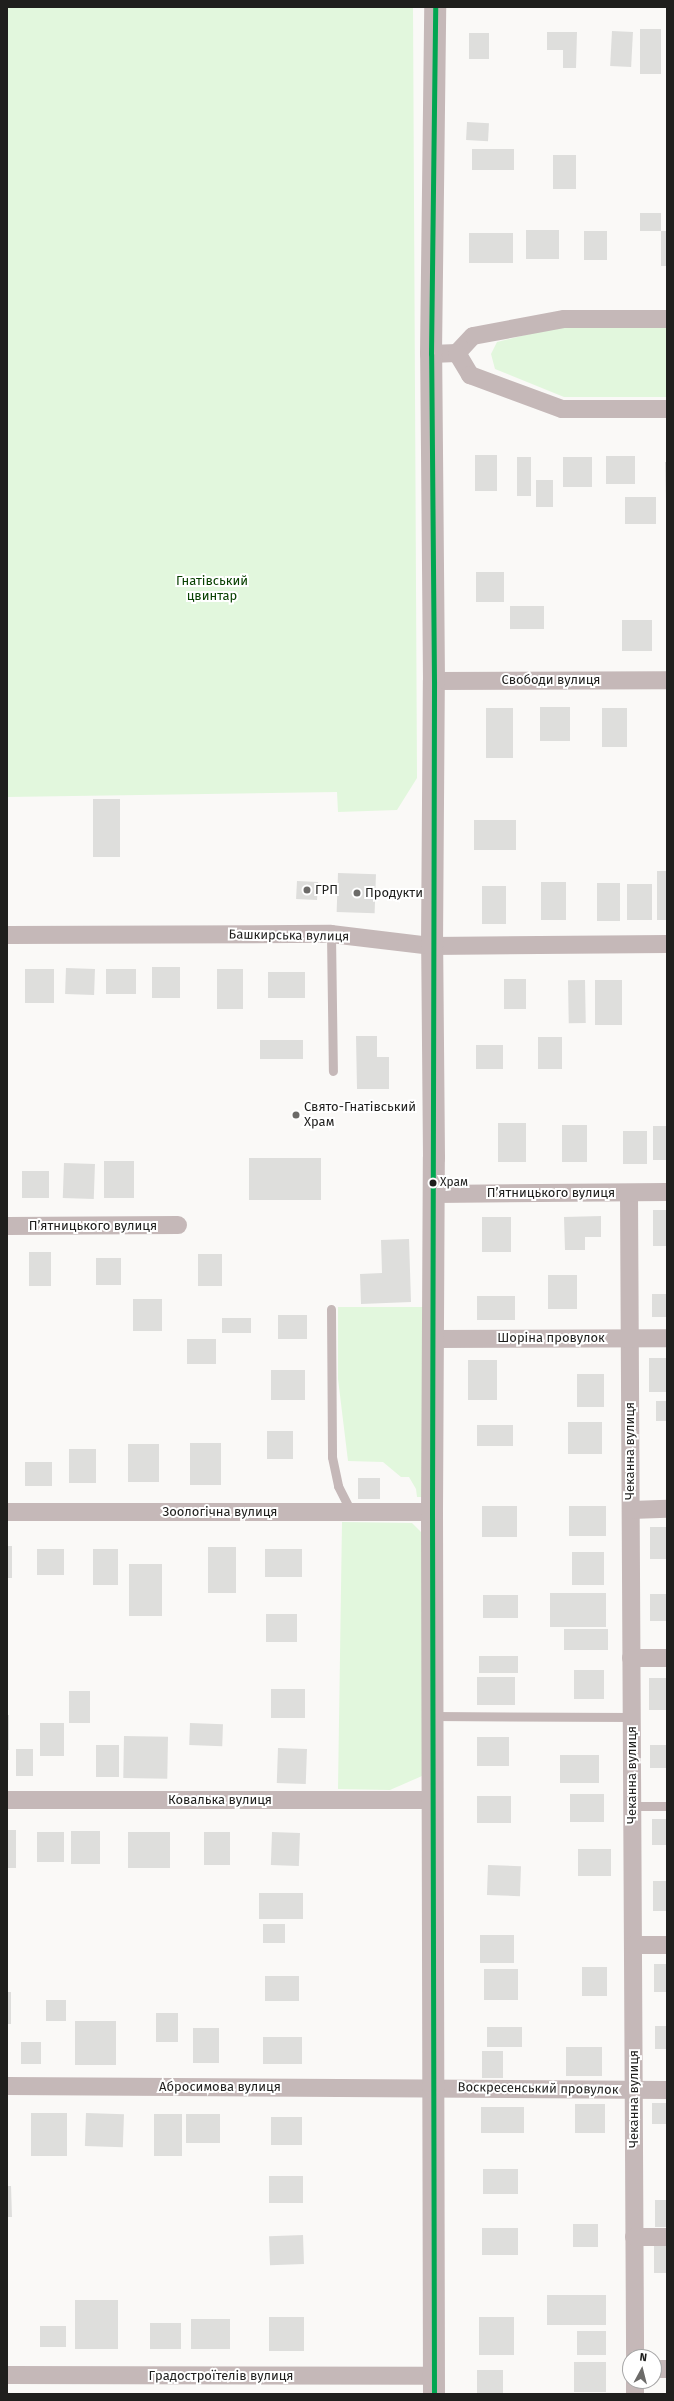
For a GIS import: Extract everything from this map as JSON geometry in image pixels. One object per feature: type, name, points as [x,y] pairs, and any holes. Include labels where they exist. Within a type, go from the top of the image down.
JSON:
[{"type":"street","points":[[434,7],[431,354],[434,681],[432,946],[434,1194],[432,1512],[434,2385]]},
{"type":"street","points":[[431,354],[457,353],[473,336],[564,319],[667,319]]},
{"type":"street","points":[[457,353],[470,375],[562,409],[667,409]]},
{"type":"street","name":"Свободи вулиця","points":[[434,681],[667,680]]},
{"type":"street","name":"Башкирська вулиця","points":[[7,935],[331,934],[432,946],[667,944]]},
{"type":"street","name":"П’ятницького вулиця","points":[[434,1194],[667,1192]]},
{"type":"street","name":"Чеканна вулиця","points":[[629,1193],[635,2349]]},
{"type":"street","name":"П’ятницького вулиця","points":[[7,1226],[178,1226]]},
{"type":"street","name":"Шоріна провулок","points":[[434,1339],[667,1338]]},
{"type":"street","points":[[631,1510],[667,1509]]},
{"type":"street","name":"Зоологічна вулиця","points":[[7,1512],[432,1512]]},
{"type":"street","points":[[632,1658],[667,1658]]},
{"type":"street","name":"Ковалька вулиця","points":[[7,1800],[433,1800]]},
{"type":"street","points":[[633,1945],[667,1945]]},
{"type":"street","name":"Абросимова вулиця","points":[[7,2086],[434,2089]]},
{"type":"street","name":"Воскресенський провулок","points":[[434,2089],[667,2090]]},
{"type":"street","points":[[634,2237],[667,2237]]},
{"type":"street","name":"Градостроїтелiв вулиця","points":[[7,2375],[434,2385]]},
{"type":"lane","points":[[331,934],[333,1071]]},
{"type":"lane","points":[[331,1309],[332,1457],[338,1486],[351,1512]]},
{"type":"lane","points":[[433,1716],[632,1716]]},
{"type":"lane","points":[[632,1806],[667,1806]]},
{"type":"green space","name":"Гнатівський цвинтар","points":[[7,7],[413,7],[417,778],[397,810],[338,812],[337,792],[7,797]]},
{"type":"green space","points":[[566,325],[667,325],[667,397],[564,397],[495,369],[491,354],[497,342]]},
{"type":"green space","points":[[338,1307],[425,1307],[425,1497],[417,1497],[416,1489],[409,1477],[401,1477],[383,1462],[348,1461],[338,1379]]},
{"type":"green space","points":[[342,1522],[412,1523],[426,1537],[422,1776],[390,1790],[338,1789]]},
{"type":"building","points":[[640,29],[661,29],[661,74],[640,74]]},
{"type":"building","points":[[612,31],[633,32],[631,67],[610,66]]},
{"type":"building","points":[[547,32],[577,32],[576,68],[563,68],[563,50],[547,50]]},
{"type":"building","points":[[469,33],[489,33],[489,59],[469,59]]},
{"type":"building","points":[[467,122],[489,123],[488,141],[466,140]]},
{"type":"building","points":[[472,149],[514,149],[514,170],[472,170]]},
{"type":"building","points":[[553,155],[576,155],[576,189],[553,189]]},
{"type":"building","points":[[640,213],[661,213],[661,231],[640,231]]},
{"type":"building","points":[[526,230],[559,230],[559,259],[526,259]]},
{"type":"building","points":[[584,231],[607,231],[607,260],[584,260]]},
{"type":"building","points":[[661,231],[667,231],[667,266],[661,266]]},
{"type":"building","points":[[469,233],[513,233],[513,263],[469,263]]},
{"type":"building","points":[[475,455],[497,455],[497,491],[475,491]]},
{"type":"building","points":[[606,456],[635,456],[635,484],[606,484]]},
{"type":"building","points":[[517,457],[531,457],[531,496],[517,496]]},
{"type":"building","points":[[563,457],[592,457],[592,487],[563,487]]},
{"type":"building","points":[[665,462],[667,462],[667,501],[666,501]]},
{"type":"building","points":[[536,480],[553,480],[553,507],[536,507]]},
{"type":"building","points":[[625,497],[656,497],[656,524],[625,524]]},
{"type":"building","points":[[476,572],[504,572],[504,602],[476,602]]},
{"type":"building","points":[[510,606],[544,606],[544,629],[510,629]]},
{"type":"building","points":[[622,620],[652,620],[652,651],[622,651]]},
{"type":"building","points":[[540,707],[570,707],[570,741],[540,741]]},
{"type":"building","points":[[486,708],[513,708],[513,758],[486,758]]},
{"type":"building","points":[[602,708],[627,708],[627,747],[602,747]]},
{"type":"building","points":[[93,799],[120,799],[120,857],[93,857]]},
{"type":"building","points":[[474,820],[516,820],[516,850],[474,850]]},
{"type":"building","points":[[657,871],[667,871],[667,920],[657,920]]},
{"type":"building","name":"Продукти","points":[[338,873],[376,874],[375,913],[337,912]]},
{"type":"building","name":"ГРП","points":[[297,881],[318,882],[317,900],[296,899]]},
{"type":"building","points":[[541,882],[566,882],[566,920],[541,920]]},
{"type":"building","points":[[597,883],[620,883],[620,921],[597,921]]},
{"type":"building","points":[[627,884],[652,884],[652,920],[627,920]]},
{"type":"building","points":[[482,886],[506,886],[506,924],[482,924]]},
{"type":"building","points":[[152,967],[180,967],[180,998],[152,998]]},
{"type":"building","points":[[66,968],[95,969],[94,995],[65,994]]},
{"type":"building","points":[[25,969],[54,969],[54,1003],[25,1003]]},
{"type":"building","points":[[106,969],[136,969],[136,994],[106,994]]},
{"type":"building","points":[[217,969],[243,969],[243,1009],[217,1009]]},
{"type":"building","points":[[268,972],[305,972],[305,998],[268,998]]},
{"type":"building","points":[[504,979],[526,979],[526,1009],[504,1009]]},
{"type":"building","points":[[568,980],[585,980],[586,1023],[569,1023]]},
{"type":"building","points":[[595,980],[622,980],[622,1025],[595,1025]]},
{"type":"building","points":[[356,1036],[377,1036],[377,1057],[389,1057],[389,1089],[357,1089]]},
{"type":"building","points":[[538,1037],[562,1037],[562,1069],[538,1069]]},
{"type":"building","points":[[260,1040],[303,1040],[303,1059],[260,1059]]},
{"type":"building","points":[[476,1045],[503,1045],[503,1069],[476,1069]]},
{"type":"building","points":[[498,1123],[526,1123],[526,1162],[498,1162]]},
{"type":"building","points":[[562,1125],[587,1125],[587,1162],[562,1162]]},
{"type":"building","points":[[653,1126],[667,1126],[667,1160],[653,1160]]},
{"type":"building","points":[[623,1131],[647,1131],[647,1164],[623,1164]]},
{"type":"building","points":[[249,1158],[321,1158],[321,1200],[249,1200]]},
{"type":"building","points":[[104,1161],[134,1161],[134,1198],[104,1198]]},
{"type":"building","points":[[64,1163],[95,1164],[94,1199],[63,1198]]},
{"type":"building","points":[[22,1171],[49,1171],[49,1198],[22,1198]]},
{"type":"building","points":[[653,1210],[667,1210],[667,1246],[653,1246]]},
{"type":"building","points":[[601,1216],[601,1237],[585,1237],[585,1250],[565,1250],[564,1217]]},
{"type":"building","points":[[482,1217],[511,1217],[511,1252],[482,1252]]},
{"type":"building","points":[[409,1239],[411,1302],[361,1304],[360,1274],[382,1273],[381,1240]]},
{"type":"building","points":[[29,1252],[51,1252],[51,1286],[29,1286]]},
{"type":"building","points":[[198,1254],[222,1254],[222,1286],[198,1286]]},
{"type":"building","points":[[96,1258],[121,1258],[121,1285],[96,1285]]},
{"type":"building","points":[[548,1275],[577,1275],[577,1309],[548,1309]]},
{"type":"building","points":[[652,1294],[667,1294],[667,1317],[652,1317]]},
{"type":"building","points":[[477,1296],[515,1296],[515,1320],[477,1320]]},
{"type":"building","points":[[133,1299],[162,1299],[162,1331],[133,1331]]},
{"type":"building","points":[[278,1315],[307,1315],[307,1339],[278,1339]]},
{"type":"building","points":[[222,1318],[251,1318],[251,1333],[222,1333]]},
{"type":"building","points":[[187,1339],[216,1339],[216,1364],[187,1364]]},
{"type":"building","points":[[649,1358],[667,1358],[667,1392],[649,1392]]},
{"type":"building","points":[[468,1360],[497,1360],[497,1400],[468,1400]]},
{"type":"building","points":[[271,1370],[305,1370],[305,1400],[271,1400]]},
{"type":"building","points":[[577,1374],[604,1374],[604,1407],[577,1407]]},
{"type":"building","points":[[656,1401],[667,1401],[667,1421],[656,1421]]},
{"type":"building","points":[[568,1422],[602,1422],[602,1454],[568,1454]]},
{"type":"building","points":[[477,1425],[513,1425],[513,1446],[477,1446]]},
{"type":"building","points":[[267,1431],[293,1431],[293,1459],[267,1459]]},
{"type":"building","points":[[190,1443],[221,1443],[221,1485],[190,1485]]},
{"type":"building","points":[[128,1444],[159,1444],[159,1482],[128,1482]]},
{"type":"building","points":[[69,1449],[96,1449],[96,1483],[69,1483]]},
{"type":"building","points":[[25,1462],[52,1462],[52,1486],[25,1486]]},
{"type":"building","points":[[358,1478],[380,1478],[380,1499],[358,1499]]},
{"type":"building","points":[[482,1506],[517,1506],[517,1537],[482,1537]]},
{"type":"building","points":[[569,1506],[606,1506],[606,1536],[569,1536]]},
{"type":"building","points":[[650,1527],[667,1527],[667,1559],[650,1559]]},
{"type":"building","points":[[7,1546],[12,1546],[12,1578],[7,1578]]},
{"type":"building","points":[[208,1547],[236,1547],[236,1593],[208,1593]]},
{"type":"building","points":[[37,1549],[64,1549],[64,1575],[37,1575]]},
{"type":"building","points":[[93,1549],[118,1549],[118,1585],[93,1585]]},
{"type":"building","points":[[265,1549],[302,1549],[302,1577],[265,1577]]},
{"type":"building","points":[[572,1552],[604,1552],[604,1585],[572,1585]]},
{"type":"building","points":[[129,1564],[162,1564],[162,1616],[129,1616]]},
{"type":"building","points":[[550,1593],[606,1593],[606,1627],[550,1627]]},
{"type":"building","points":[[650,1594],[667,1594],[667,1621],[650,1621]]},
{"type":"building","points":[[483,1595],[518,1595],[518,1618],[483,1618]]},
{"type":"building","points":[[266,1614],[297,1614],[297,1642],[266,1642]]},
{"type":"building","points":[[564,1629],[608,1629],[608,1650],[564,1650]]},
{"type":"building","points":[[479,1656],[518,1656],[518,1673],[479,1673]]},
{"type":"building","points":[[574,1670],[604,1670],[604,1699],[574,1699]]},
{"type":"building","points":[[477,1677],[515,1677],[515,1705],[477,1705]]},
{"type":"building","points":[[649,1678],[667,1678],[667,1710],[649,1710]]},
{"type":"building","points":[[271,1689],[305,1689],[305,1718],[271,1718]]},
{"type":"building","points":[[69,1691],[90,1691],[90,1723],[69,1723]]},
{"type":"building","points":[[7,1715],[9,1715],[9,1750],[7,1750]]},
{"type":"building","points":[[40,1723],[64,1723],[64,1756],[40,1756]]},
{"type":"building","points":[[190,1723],[223,1724],[222,1746],[189,1745]]},
{"type":"building","points":[[124,1736],[168,1737],[167,1779],[123,1778]]},
{"type":"building","points":[[477,1737],[509,1737],[509,1766],[477,1766]]},
{"type":"building","points":[[96,1745],[119,1745],[119,1777],[96,1777]]},
{"type":"building","points":[[650,1745],[667,1745],[667,1768],[650,1768]]},
{"type":"building","points":[[278,1748],[307,1749],[306,1784],[277,1783]]},
{"type":"building","points":[[16,1749],[33,1749],[33,1776],[16,1776]]},
{"type":"building","points":[[560,1755],[599,1755],[599,1783],[560,1783]]},
{"type":"building","points":[[570,1794],[604,1794],[604,1822],[570,1822]]},
{"type":"building","points":[[477,1796],[511,1796],[511,1823],[477,1823]]},
{"type":"building","points":[[652,1819],[667,1819],[667,1845],[652,1845]]},
{"type":"building","points":[[7,1830],[16,1830],[16,1868],[7,1868]]},
{"type":"building","points":[[71,1831],[100,1831],[100,1864],[71,1864]]},
{"type":"building","points":[[37,1832],[64,1832],[64,1862],[37,1862]]},
{"type":"building","points":[[128,1832],[170,1832],[170,1868],[128,1868]]},
{"type":"building","points":[[204,1832],[230,1832],[230,1865],[204,1865]]},
{"type":"building","points":[[272,1832],[300,1833],[299,1866],[271,1865]]},
{"type":"building","points":[[578,1849],[611,1849],[611,1876],[578,1876]]},
{"type":"building","points":[[488,1865],[521,1866],[520,1896],[487,1895]]},
{"type":"building","points":[[653,1881],[667,1881],[667,1911],[653,1911]]},
{"type":"building","points":[[259,1893],[303,1893],[303,1919],[259,1919]]},
{"type":"building","points":[[263,1924],[285,1924],[285,1943],[263,1943]]},
{"type":"building","points":[[480,1935],[514,1935],[514,1963],[480,1963]]},
{"type":"building","points":[[654,1964],[667,1964],[667,1992],[654,1992]]},
{"type":"building","points":[[582,1967],[607,1967],[607,1996],[582,1996]]},
{"type":"building","points":[[484,1969],[518,1969],[518,2000],[484,2000]]},
{"type":"building","points":[[265,1976],[299,1976],[299,2001],[265,2001]]},
{"type":"building","points":[[7,1992],[11,1992],[11,2024],[7,2024]]},
{"type":"building","points":[[46,2000],[66,2000],[66,2021],[46,2021]]},
{"type":"building","points":[[156,2013],[178,2013],[178,2042],[156,2042]]},
{"type":"building","points":[[75,2021],[116,2021],[116,2065],[75,2065]]},
{"type":"building","points":[[655,2026],[667,2026],[667,2049],[655,2049]]},
{"type":"building","points":[[487,2027],[522,2027],[522,2047],[487,2047]]},
{"type":"building","points":[[193,2028],[219,2028],[219,2063],[193,2063]]},
{"type":"building","points":[[263,2037],[302,2037],[302,2064],[263,2064]]},
{"type":"building","points":[[21,2042],[41,2042],[41,2064],[21,2064]]},
{"type":"building","points":[[566,2047],[602,2047],[602,2076],[566,2076]]},
{"type":"building","points":[[482,2051],[503,2051],[503,2078],[482,2078]]},
{"type":"building","points":[[652,2103],[667,2103],[667,2124],[652,2124]]},
{"type":"building","points":[[575,2104],[605,2104],[605,2133],[575,2133]]},
{"type":"building","points":[[481,2107],[524,2107],[524,2133],[481,2133]]},
{"type":"building","points":[[31,2113],[67,2113],[67,2156],[31,2156]]},
{"type":"building","points":[[86,2113],[124,2114],[123,2147],[85,2146]]},
{"type":"building","points":[[154,2114],[182,2114],[182,2156],[154,2156]]},
{"type":"building","points":[[186,2114],[220,2114],[220,2143],[186,2143]]},
{"type":"building","points":[[271,2117],[302,2117],[302,2145],[271,2145]]},
{"type":"building","points":[[483,2169],[518,2169],[518,2194],[483,2194]]},
{"type":"building","points":[[269,2176],[303,2176],[303,2203],[269,2203]]},
{"type":"building","points":[[7,2186],[11,2186],[12,2217],[7,2217]]},
{"type":"building","points":[[655,2200],[667,2200],[667,2227],[655,2227]]},
{"type":"building","points":[[573,2224],[598,2224],[598,2247],[573,2247]]},
{"type":"building","points":[[482,2228],[518,2228],[518,2255],[482,2255]]},
{"type":"building","points":[[303,2235],[304,2264],[270,2265],[269,2236]]},
{"type":"building","points":[[654,2246],[667,2246],[667,2273],[654,2273]]},
{"type":"building","points":[[547,2295],[606,2295],[606,2325],[547,2325]]},
{"type":"building","points":[[75,2300],[118,2300],[118,2349],[75,2349]]},
{"type":"building","points":[[269,2317],[304,2317],[304,2351],[269,2351]]},
{"type":"building","points":[[479,2317],[514,2317],[514,2355],[479,2355]]},
{"type":"building","points":[[191,2319],[230,2319],[230,2349],[191,2349]]},
{"type":"building","points":[[150,2323],[181,2323],[181,2349],[150,2349]]},
{"type":"building","points":[[40,2326],[66,2326],[66,2347],[40,2347]]},
{"type":"building","points":[[577,2331],[606,2331],[606,2355],[577,2355]]},
{"type":"building","points":[[574,2362],[606,2362],[606,2392],[574,2392]]},
{"type":"building","points":[[477,2370],[503,2370],[503,2394],[477,2394]]},
{"type":"transit line","points":[[434,2394],[432,1512],[434,681],[431,354],[435,7]]},
{"type":"place","name":"ГРП","points":[[307,890]]},
{"type":"place","name":"Продукти","points":[[357,893]]},
{"type":"place","name":"Свято-Гнатівський Храм","points":[[296,1115]]},
{"type":"place","name":"Храм","points":[[433,1183]]}]
